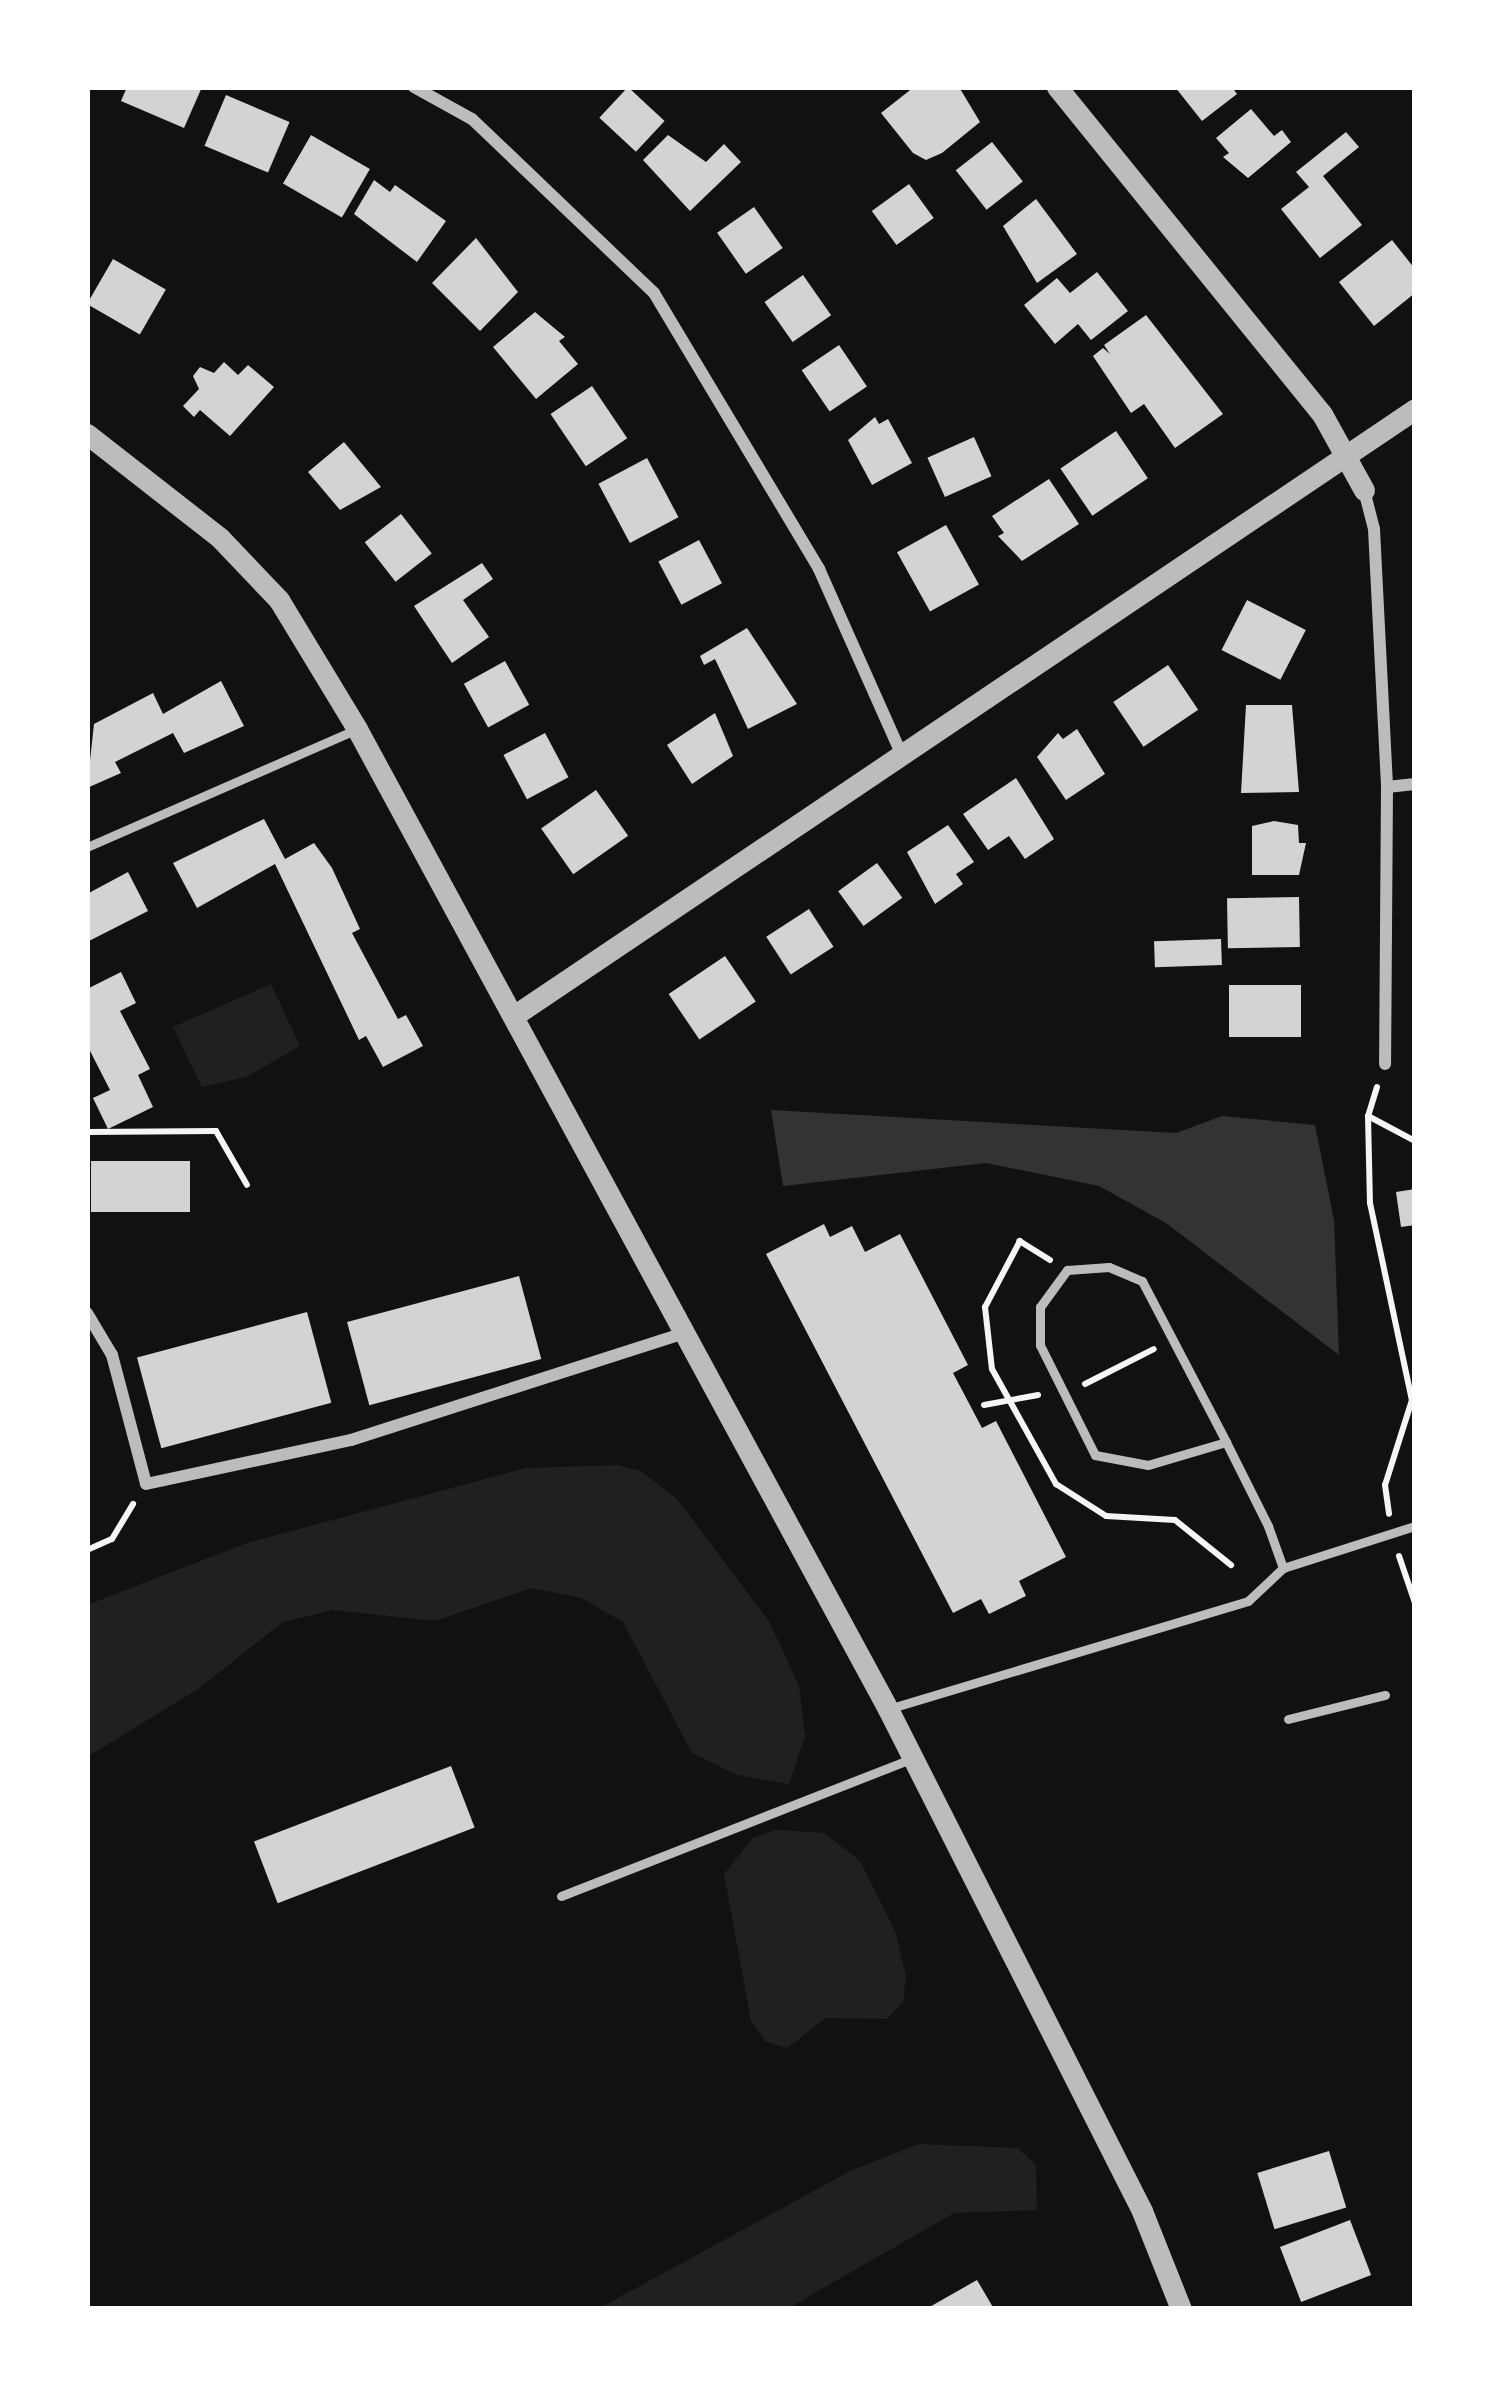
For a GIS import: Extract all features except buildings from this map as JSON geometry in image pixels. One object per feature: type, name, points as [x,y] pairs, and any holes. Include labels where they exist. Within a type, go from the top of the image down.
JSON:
[{"type":"street","points":[[414,87],[472,118],[653,293],[819,569],[900,752]]},
{"type":"street","points":[[1057,87],[1322,414],[1364,490],[1373,529],[1387,788],[1385,1064]]},
{"type":"street","points":[[515,1015],[1415,409]]},
{"type":"street","points":[[87,434],[220,538],[279,600],[357,729],[515,1015],[680,1334],[888,1709],[1142,2211],[1181,2309]]},
{"type":"street","points":[[1387,788],[1415,784]]},
{"type":"street","points":[[87,1313],[112,1355],[146,1484],[351,1440],[680,1334]]},
{"type":"lane","points":[[87,847],[357,729]]},
{"type":"lane","points":[[1226,1442],[1148,1465],[1095,1455],[1040,1346],[1040,1307],[1067,1270],[1109,1267],[1142,1281],[1226,1442],[1283,1568]]},
{"type":"lane","points":[[888,1709],[1249,1601],[1283,1568],[1415,1526]]},
{"type":"lane","points":[[1288,1719],[1384,1694]]},
{"type":"lane","points":[[561,1896],[913,1758]]},
{"type":"path","points":[[1385,1064],[1368,1116],[1370,1204],[1414,1401],[1385,1485],[1391,1534],[1415,1603]]},
{"type":"path","points":[[1368,1116],[1415,1141]]},
{"type":"path","points":[[87,1132],[215,1131],[247,1185]]},
{"type":"path","points":[[87,1550],[112,1540],[146,1484]]},
{"type":"shaded area","points":[[271,984],[300,1046],[246,1077],[202,1087],[173,1027]]},
{"type":"shaded area","points":[[771,1110],[1176,1133],[1222,1116],[1315,1125],[1334,1220],[1339,1355],[1166,1223],[1099,1186],[986,1163],[783,1186]]},
{"type":"shaded area","points":[[618,1465],[641,1471],[677,1499],[770,1623],[799,1686],[805,1736],[789,1784],[737,1775],[692,1753],[623,1622],[581,1598],[532,1588],[435,1621],[333,1610],[283,1622],[198,1689],[87,1757],[87,1605],[247,1543],[526,1468]]},
{"type":"shaded area","points":[[776,1830],[824,1833],[860,1861],[895,1931],[906,1976],[903,2002],[887,2019],[826,2018],[787,2048],[765,2041],[751,2021],[724,1874],[753,1838]]},
{"type":"shaded area","points":[[919,2144],[1018,2148],[1036,2165],[1037,2210],[954,2213],[787,2309],[598,2309],[852,2170]]}]
